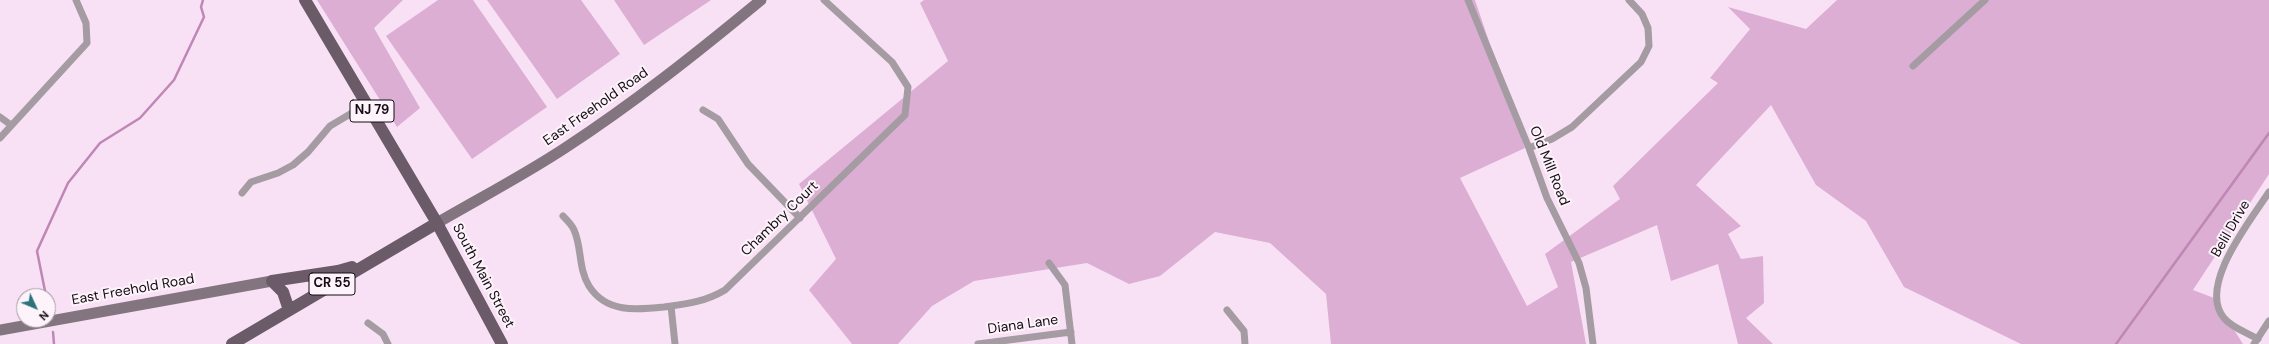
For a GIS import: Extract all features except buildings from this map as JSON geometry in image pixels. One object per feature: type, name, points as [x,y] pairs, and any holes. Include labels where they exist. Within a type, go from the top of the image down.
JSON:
[{"type":"main road","name":"NJ 79","points":[[305,0],[437,223]]},
{"type":"main road","name":"East Freehold Road","points":[[437,223],[530,170],[608,119],[688,60],[761,0]]},
{"type":"main road","name":"CR 55","points":[[232,344],[437,223]]},
{"type":"main road","name":"South Main Street","points":[[437,223],[502,344]]},
{"type":"main road","points":[[272,281],[338,271],[376,258]]},
{"type":"main road","name":"East Freehold Road","points":[[0,330],[272,281]]},
{"type":"main road","points":[[272,281],[283,292],[289,310]]},
{"type":"street","points":[[0,138],[10,125],[87,43],[86,22],[76,0]]},
{"type":"street","name":"Chambry Court","points":[[563,216],[575,231],[585,278],[590,287],[602,300],[616,307],[631,310],[671,306],[706,300],[725,290],[905,115],[908,87],[892,62],[824,0]]},
{"type":"street","name":"Old Mill Road","points":[[1468,0],[1529,148],[1547,198],[1581,270],[1590,313],[1594,344]]},
{"type":"street","points":[[1529,148],[1552,139],[1572,127],[1641,62],[1649,46],[1648,28],[1642,14],[1629,0]]},
{"type":"street","points":[[1913,66],[1985,0]]},
{"type":"street","points":[[242,193],[251,182],[278,173],[293,165],[308,152],[330,126],[367,104]]},
{"type":"street","points":[[703,110],[718,119],[748,164],[800,218]]},
{"type":"street","points":[[0,117],[10,125]]},
{"type":"street","name":"Belil Drive","points":[[2256,342],[2225,319],[2217,304],[2216,291],[2226,261],[2269,192]]},
{"type":"street","points":[[1049,263],[1064,285],[1072,344]]},
{"type":"street","points":[[671,306],[675,344]]},
{"type":"street","points":[[1227,310],[1244,331],[1245,344]]},
{"type":"street","points":[[2256,342],[2269,321]]},
{"type":"street","points":[[368,324],[383,334],[388,344]]},
{"type":"street","name":"Diana Lane","points":[[978,344],[1071,332]]},
{"type":"shaded area","points":[[317,0],[403,0],[374,28],[420,108],[397,127]]},
{"type":"shaded area","points":[[438,0],[473,0],[547,107],[472,159],[386,36]]},
{"type":"shaded area","points":[[487,0],[581,0],[620,54],[557,99]]},
{"type":"shaded area","points":[[614,0],[711,0],[644,45]]},
{"type":"shaded area","points":[[924,0],[1475,0],[1525,148],[1460,178],[1527,306],[1558,287],[1545,254],[1620,199],[1613,186],[1718,83],[1710,78],[1750,29],[1728,7],[1806,29],[1837,0],[2269,0],[2269,174],[2193,290],[2214,298],[2243,344],[2021,344],[1904,287],[1866,221],[1816,185],[1771,105],[1696,185],[1741,226],[1728,234],[1741,259],[1763,256],[1764,303],[1746,318],[1773,344],[1738,344],[1718,264],[1671,281],[1657,225],[1571,262],[1586,344],[1331,344],[1326,294],[1270,243],[1215,232],[1160,276],[1129,284],[1087,263],[974,281],[932,306],[898,344],[852,344],[809,290],[836,259],[799,184],[948,61],[920,3]]},
{"type":"waterway","points":[[44,288],[37,251],[68,183],[100,143],[140,118],[174,80],[204,17],[201,7],[203,0]]},
{"type":"waterway","points":[[2116,344],[2269,133]]},
{"type":"waterway","points":[[53,332],[54,344]]}]
